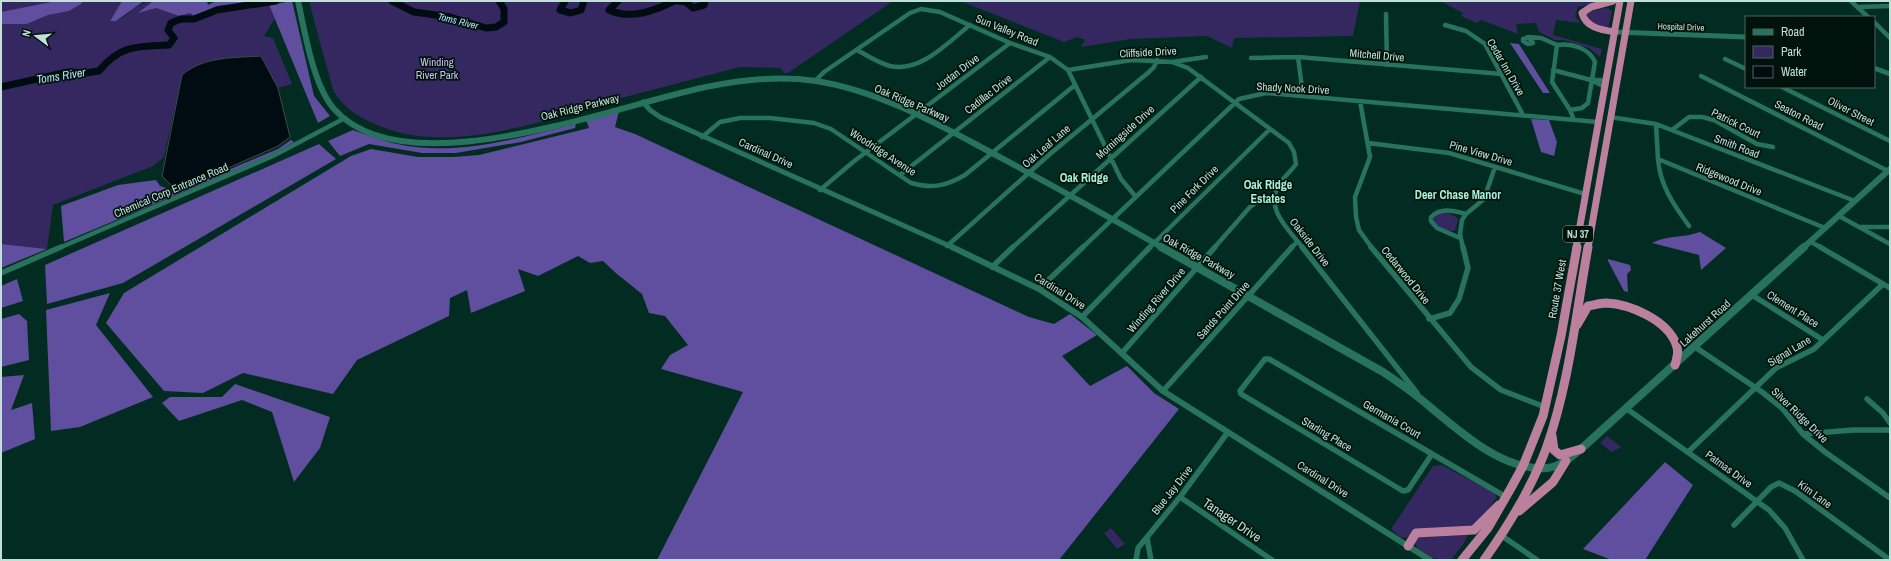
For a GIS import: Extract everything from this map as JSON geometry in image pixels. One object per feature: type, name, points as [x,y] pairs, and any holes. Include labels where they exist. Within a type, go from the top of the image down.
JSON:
[{"type":"highway","points":[[1613,1],[1591,7],[1582,14],[1584,21],[1590,25],[1615,32]]},
{"type":"highway","name":"Route 37 West","points":[[1462,560],[1488,528],[1523,466],[1534,440],[1545,407],[1561,338],[1620,1]]},
{"type":"highway","name":"Route 37 West","points":[[1484,560],[1502,536],[1529,491],[1552,432],[1563,391],[1630,1]]},
{"type":"highway","points":[[1573,333],[1582,314],[1588,306],[1608,303],[1628,308],[1646,316],[1669,332],[1677,345],[1676,365]]},
{"type":"highway","points":[[1552,432],[1553,447],[1556,453],[1567,454],[1581,449]]},
{"type":"highway","points":[[1516,514],[1536,499],[1563,470],[1566,461]]},
{"type":"highway","points":[[1408,546],[1412,537],[1416,533],[1474,530],[1482,524],[1491,512],[1505,499]]},
{"type":"main road","name":"Oak Ridge Parkway","points":[[299,4],[321,89],[332,108],[344,118],[369,132],[381,136],[428,144],[450,144],[499,139],[698,88],[746,79],[793,79],[815,81],[850,89],[916,114],[992,152],[1113,219],[1383,372],[1422,400],[1442,418],[1466,435],[1511,462],[1523,466]]},
{"type":"main road","name":"Lakehurst Road","points":[[1523,466],[1538,468],[1560,464],[1581,449],[1676,365],[1889,170]]},
{"type":"street","points":[[1852,1],[1867,16]]},
{"type":"street","points":[[1858,7],[1890,6]]},
{"type":"street","name":"Sun Valley Road","points":[[815,81],[824,72],[917,10],[927,9],[940,12],[1010,43],[1050,57],[1068,70],[1121,179],[1136,197]]},
{"type":"street","points":[[1386,14],[1387,64]]},
{"type":"street","points":[[1875,23],[1890,38]]},
{"type":"street","points":[[857,50],[886,65],[898,67],[910,66],[921,62],[970,25]]},
{"type":"street","name":"Cedar Inn Drive","points":[[1445,25],[1466,31],[1480,39],[1485,44],[1524,115]]},
{"type":"street","name":"Hospital Drive","points":[[1615,32],[1745,37]]},
{"type":"street","points":[[1528,37],[1541,38],[1556,46],[1572,46],[1592,54],[1595,62],[1587,105],[1582,108],[1570,110]]},
{"type":"street","name":"Jordan Drive","points":[[820,190],[866,152],[1010,43]]},
{"type":"street","points":[[1556,46],[1552,82],[1570,110],[1574,120]]},
{"type":"street","name":"Cadillac Drive","points":[[900,175],[1050,57]]},
{"type":"street","name":"Cliffside Drive","points":[[1068,70],[1132,60],[1157,60],[1172,62],[1206,57]]},
{"type":"street","points":[[1298,57],[1303,96]]},
{"type":"street","name":"Mitchell Drive","points":[[1250,58],[1298,57],[1502,74]]},
{"type":"street","points":[[1725,59],[1745,69]]},
{"type":"street","name":"Oak Leaf Lane","points":[[947,246],[1092,118],[1149,72],[1157,60]]},
{"type":"street","points":[[1172,62],[1188,68],[1289,143],[1296,156],[1295,167],[1276,191],[1275,198]]},
{"type":"street","points":[[1875,68],[1890,74]]},
{"type":"street","points":[[1553,70],[1605,84]]},
{"type":"street","name":"Seaton Road","points":[[1701,76],[1889,170]]},
{"type":"street","name":"Morningside Drive","points":[[992,267],[1111,157],[1201,77]]},
{"type":"street","name":"Woodridge Avenue","points":[[702,137],[713,127],[731,119],[762,118],[814,123],[831,129],[912,182],[923,186],[942,187],[965,175],[1075,85]]},
{"type":"street","name":"Oliver Street","points":[[1784,88],[1890,141]]},
{"type":"street","name":"Shady Nook Drive","points":[[1039,289],[1235,103],[1248,96],[1259,93],[1303,96],[1598,122]]},
{"type":"street","name":"Cedarwood Drive","points":[[1360,101],[1370,158],[1356,197],[1356,224],[1365,240],[1429,319],[1471,367],[1501,390],[1545,407]]},
{"type":"street","name":"Cardinal Drive","points":[[643,102],[650,110],[660,117],[702,137],[947,246],[1039,289],[1082,317],[1163,391],[1430,560]]},
{"type":"street","name":"Smith Road","points":[[1610,117],[1641,120],[1656,124],[1855,201]]},
{"type":"street","name":"Patrick Court","points":[[1672,130],[1689,117],[1702,117],[1714,120],[1757,144],[1773,147]]},
{"type":"street","name":"Chemical Corp Entrance Road","points":[[1,273],[274,156],[344,118]]},
{"type":"street","points":[[1656,124],[1658,168],[1664,189],[1689,226]]},
{"type":"street","name":"Pine Fork Drive","points":[[1082,317],[1270,128]]},
{"type":"street","name":"Pine View Drive","points":[[1368,143],[1436,150],[1585,194]]},
{"type":"street","name":"Ridgewood Drive","points":[[1658,159],[1826,228]]},
{"type":"street","points":[[1429,319],[1450,313],[1457,304],[1468,268],[1460,238],[1462,219],[1484,198],[1495,167]]},
{"type":"street","name":"Oakside Drive","points":[[1275,198],[1277,215],[1422,400]]},
{"type":"street","name":"Winding River Drive","points":[[1122,353],[1250,207],[1259,201],[1275,198]]},
{"type":"street","points":[[1460,238],[1437,228],[1431,221],[1431,217],[1437,211],[1466,214]]},
{"type":"street","points":[[1839,216],[1890,244]]},
{"type":"street","points":[[1859,227],[1890,227]]},
{"type":"street","name":"Sands Point Drive","points":[[1163,391],[1298,242]]},
{"type":"street","points":[[1811,242],[1890,288]]},
{"type":"street","name":"Signal Lane","points":[[1688,452],[1776,368],[1814,349],[1883,284]]},
{"type":"street","name":"Clement Place","points":[[1752,295],[1823,340]]},
{"type":"street","name":"Silver Ridge Drive","points":[[1695,347],[1782,408],[1803,434],[1825,452],[1890,498]]},
{"type":"street","name":"Germania Court","points":[[1240,392],[1267,358],[1432,454],[1505,499]]},
{"type":"street","name":"Starling Place","points":[[1240,392],[1405,491],[1408,490],[1432,454]]},
{"type":"street","points":[[1867,399],[1883,413],[1890,422]]},
{"type":"street","name":"Patmas Drive","points":[[1627,409],[1757,501],[1778,518],[1803,560]]},
{"type":"street","points":[[1803,434],[1853,430],[1890,430]]},
{"type":"street","name":"Blue Jay Drive","points":[[1136,560],[1138,548],[1180,498],[1228,432]]},
{"type":"street","name":"Kim Lane","points":[[1734,525],[1775,483],[1779,483],[1788,487],[1890,560]]},
{"type":"street","name":"Tanager Drive","points":[[1180,498],[1272,560]]},
{"type":"street","points":[[1502,536],[1537,560]]},
{"type":"street","points":[[1147,538],[1152,560]]},
{"type":"green space","points":[[1,1],[56,1],[1,12]]},
{"type":"green space","points":[[82,1],[122,1],[110,21],[121,18],[141,4],[153,1],[140,12],[156,8],[179,16],[190,12],[195,17],[217,6],[254,1],[259,1],[259,5],[270,5],[275,18],[264,36],[273,38],[292,84],[278,88],[261,56],[182,75],[164,157],[153,166],[53,205],[47,249],[1,244],[1,24],[27,24],[48,15],[69,11],[81,4]]},
{"type":"green space","name":"Winding River Park","points":[[309,1],[893,1],[788,73],[784,73],[780,68],[740,67],[556,115],[556,118],[533,124],[485,134],[460,137],[436,137],[412,135],[389,129],[366,120],[351,111],[339,99],[332,87]]},
{"type":"green space","points":[[960,1],[1360,1],[1353,36],[1234,38],[1232,48],[1207,36],[1130,39],[1081,47],[1085,40],[1077,37],[1064,42]]},
{"type":"green space","points":[[1440,1],[1603,1],[1578,7],[1575,16],[1580,23],[1556,20],[1553,35],[1602,49],[1600,57],[1589,48],[1564,40],[1555,40],[1539,32],[1536,23],[1516,24],[1518,34],[1481,20],[1477,23],[1461,16],[1463,13]]},
{"type":"green space","points":[[1605,8],[1610,9],[1612,12],[1608,28],[1592,23],[1586,15],[1591,11]]},
{"type":"green space","points":[[1440,213],[1448,213],[1456,217],[1458,220],[1455,230],[1449,231],[1443,229],[1434,222],[1434,216]]},
{"type":"green space","points":[[1607,436],[1621,447],[1612,452],[1600,443]]},
{"type":"green space","points":[[1442,465],[1495,493],[1496,498],[1482,520],[1471,527],[1409,536],[1406,538],[1400,537],[1390,530],[1401,535],[1391,529],[1433,466]]},
{"type":"green space","points":[[1111,528],[1125,544],[1117,549],[1104,533]]},
{"type":"green space","points":[[1468,535],[1451,560],[1426,555],[1415,544],[1416,537]]},
{"type":"shaded area","points":[[56,1],[82,1],[81,4],[69,11],[48,15],[27,24],[1,24],[1,12]]},
{"type":"shaded area","points":[[122,1],[144,1],[116,21],[110,21]]},
{"type":"shaded area","points":[[153,1],[207,1],[208,5],[216,1],[254,1],[217,6],[195,17],[190,13],[179,16],[156,8],[138,13]]},
{"type":"shaded area","points":[[292,1],[314,96],[330,116],[318,123],[270,7],[270,5]]},
{"type":"shaded area","points":[[1510,43],[1519,44],[1550,93],[1543,93]]},
{"type":"shaded area","points":[[619,111],[615,127],[635,134],[1029,317],[1054,324],[1070,314],[1097,335],[1062,356],[1090,386],[1127,366],[1154,393],[1179,409],[1059,560],[657,560],[743,392],[661,369],[670,355],[688,345],[665,316],[649,313],[642,294],[603,261],[590,263],[578,256],[538,276],[518,269],[525,291],[471,313],[467,290],[450,298],[449,316],[357,360],[333,394],[243,373],[203,393],[164,391],[106,323],[124,293],[351,156],[371,149],[418,157],[479,155],[589,128],[586,120]]},
{"type":"shaded area","points":[[1531,119],[1549,120],[1557,142],[1554,156],[1541,152]]},
{"type":"shaded area","points":[[576,124],[575,128],[521,142],[456,153],[422,153],[369,144],[340,156],[328,141],[353,130],[380,140],[397,144],[419,147],[464,147],[509,140]]},
{"type":"shaded area","points":[[291,140],[294,142],[273,154],[64,242],[61,206],[118,185],[156,180],[160,186],[172,190],[190,186],[278,149]]},
{"type":"shaded area","points":[[319,144],[336,159],[123,283],[47,304],[45,265]]},
{"type":"shaded area","points":[[1700,232],[1726,248],[1701,270],[1699,255],[1652,243],[1658,240]]},
{"type":"shaded area","points":[[1,244],[47,249],[1,268]]},
{"type":"shaded area","points":[[1608,259],[1630,265],[1631,270],[1627,274],[1628,292],[1624,291]]},
{"type":"shaded area","points":[[17,279],[23,301],[1,308],[1,286]]},
{"type":"shaded area","points":[[110,293],[96,325],[153,397],[80,427],[51,431],[46,310]]},
{"type":"shaded area","points":[[19,314],[27,321],[29,360],[1,367],[1,319]]},
{"type":"shaded area","points":[[24,375],[11,410],[32,403],[35,439],[1,453],[1,377]]},
{"type":"shaded area","points":[[235,384],[330,417],[320,448],[294,482],[272,412],[242,400],[179,421],[162,403],[170,397],[222,397]]},
{"type":"shaded area","points":[[1665,462],[1693,485],[1645,560],[1612,560],[1583,549]]},
{"type":"water","points":[[261,56],[278,88],[290,137],[278,146],[201,180],[171,185],[162,176],[182,75],[200,64],[210,61]]},
{"type":"waterway","name":"Toms River","points":[[1,87],[68,72],[85,73],[99,71],[114,56],[130,49],[169,45],[174,38],[168,30],[171,23],[181,19],[194,19],[217,10],[276,1]]},
{"type":"waterway","name":"Toms River","points":[[392,1],[414,12],[450,17],[486,28],[496,27],[504,22],[504,9],[499,1]]},
{"type":"waterway","name":"Toms River","points":[[565,1],[560,10],[571,13],[581,10],[584,1]]},
{"type":"waterway","name":"Toms River","points":[[618,1],[609,10],[625,14],[650,11],[674,1]]},
{"type":"waterway","name":"Toms River","points":[[678,1],[686,2],[693,8],[704,5],[705,1]]},
{"type":"district","name":"Oak Ridge","points":[[1084,178]]},
{"type":"district","name":"Oak Ridge Estates","points":[[1268,192]]},
{"type":"district","name":"Deer Chase Manor","points":[[1458,195]]}]
